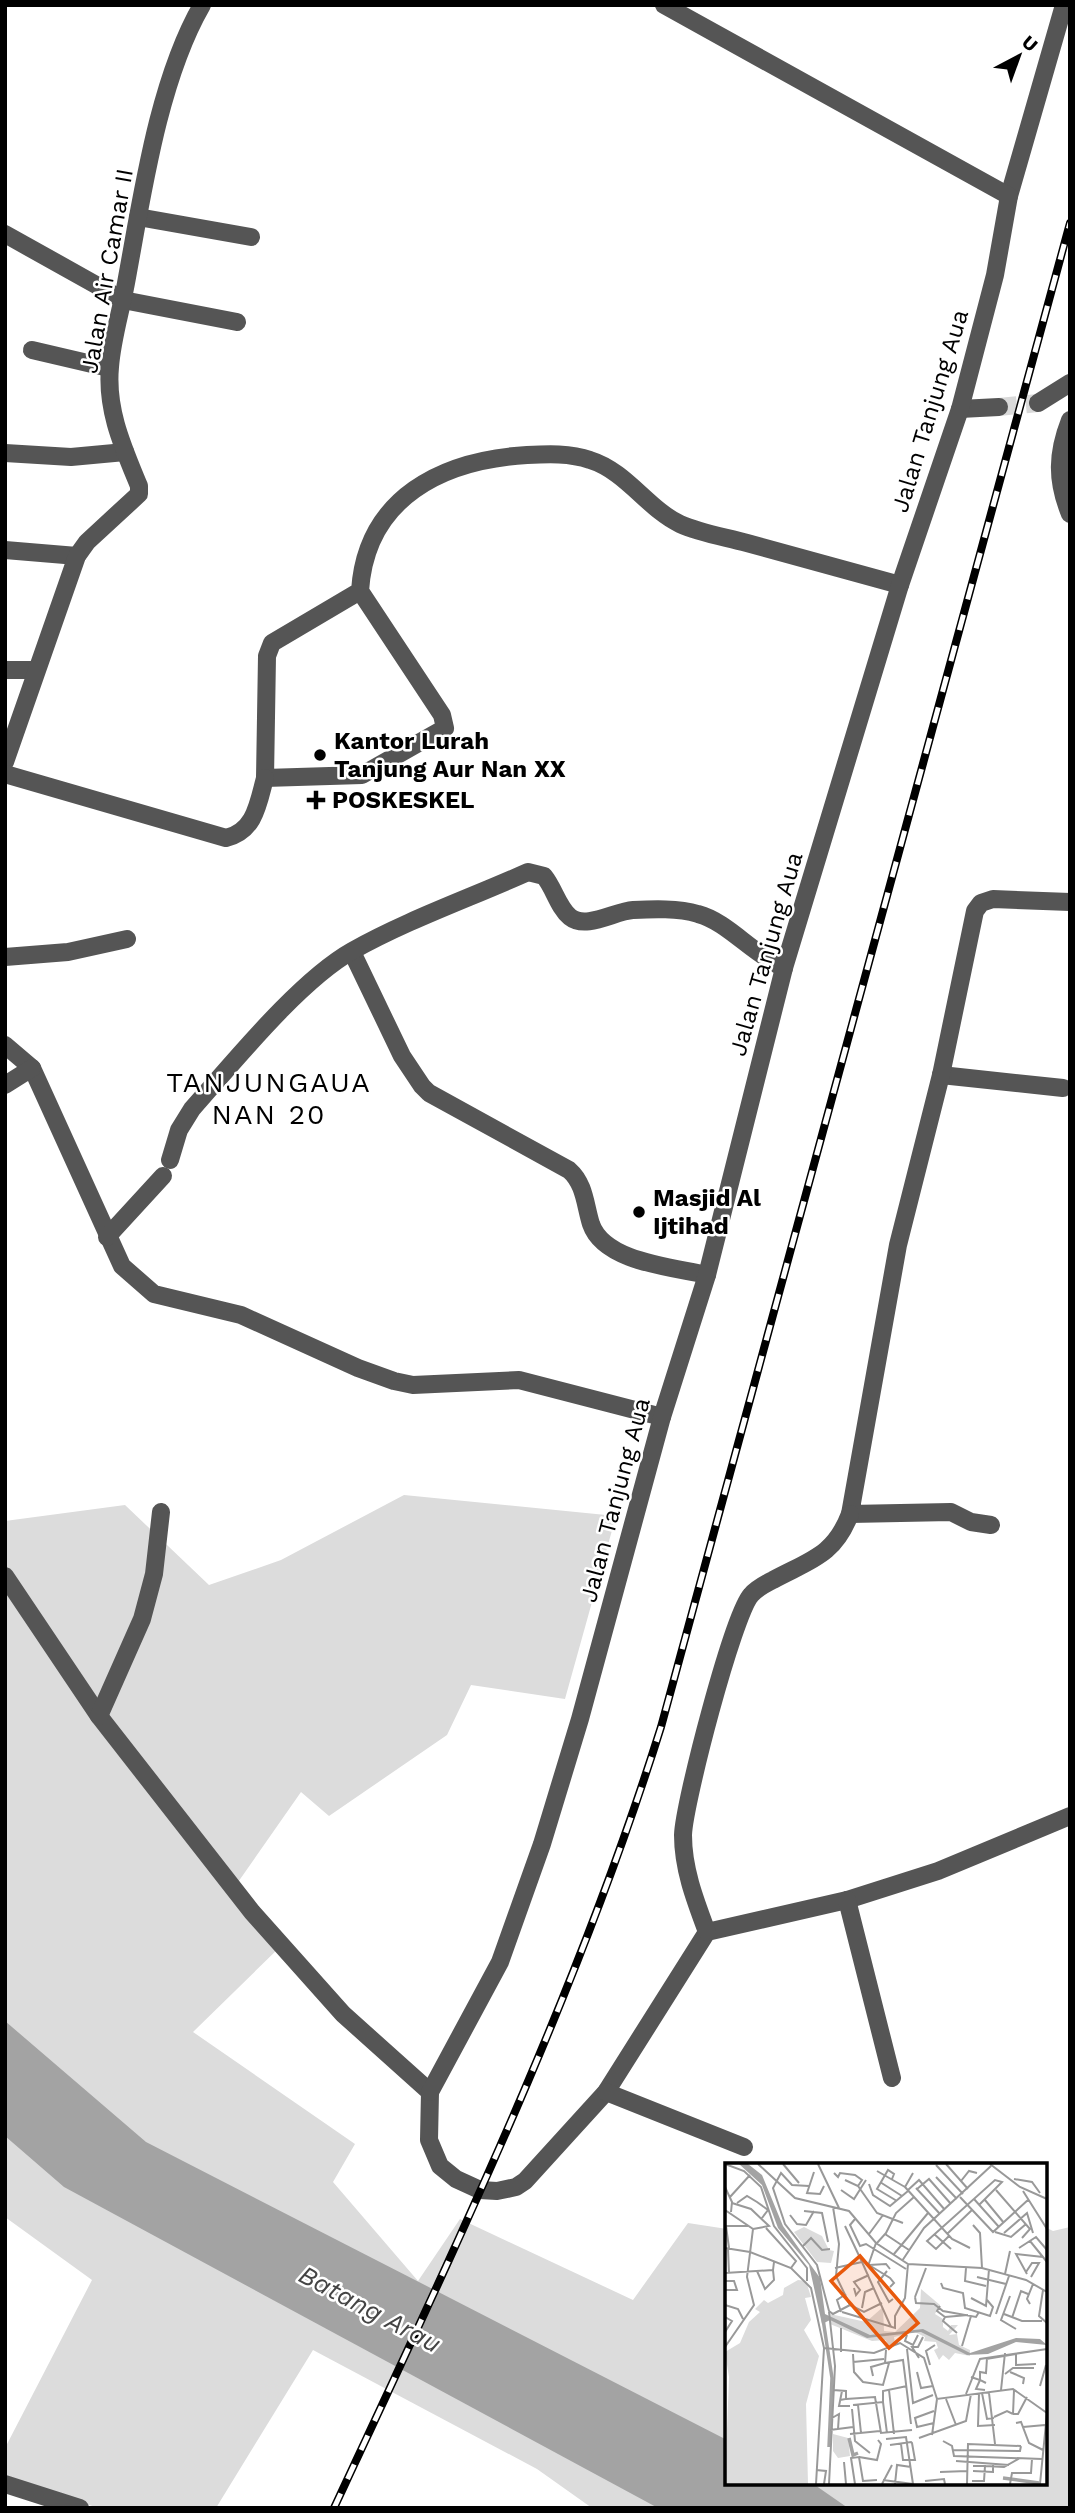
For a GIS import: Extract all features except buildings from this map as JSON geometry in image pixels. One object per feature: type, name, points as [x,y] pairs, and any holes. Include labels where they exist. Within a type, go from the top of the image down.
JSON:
[{"type":"street","name":"Jalan Air Camar II","points":[[5,762],[77,556],[87,542],[139,494],[139,486],[115,428],[110,368],[138,217],[170,77],[202,5]]},
{"type":"street","points":[[664,5],[1009,196]]},
{"type":"street","name":"Jalan Tanjung Aua","points":[[430,2092],[500,1962],[542,1844],[580,1719],[662,1417],[707,1275],[784,968],[900,585],[960,409],[995,275],[1009,196],[1064,5]]},
{"type":"street","points":[[138,217],[251,237]]},
{"type":"street","points":[[5,234],[123,300],[237,322]]},
{"type":"street","points":[[32,350],[110,368]]},
{"type":"street","points":[[1038,403],[1070,383]]},
{"type":"street","points":[[960,409],[999,407]]},
{"type":"street","points":[[1070,420],[1058,465],[1060,489],[1070,514]]},
{"type":"street","points":[[5,453],[71,457],[125,452]]},
{"type":"street","points":[[265,778],[362,775],[446,728],[442,715],[360,591],[362,570],[369,546],[395,507],[418,486],[469,462],[546,454],[574,456],[606,467],[679,524],[900,585]]},
{"type":"street","points":[[5,550],[77,556]]},
{"type":"street","points":[[5,774],[226,838],[244,831],[251,823],[265,778],[267,656],[272,643],[360,591]]},
{"type":"street","points":[[5,670],[36,670]]},
{"type":"street","points":[[107,1237],[166,1168],[179,1130],[192,1109],[302,990],[352,952],[534,872],[544,876],[566,914],[575,920],[586,921],[630,910],[698,914],[723,925],[762,958],[784,968]]},
{"type":"street","points":[[708,1932],[687,1875],[683,1832],[699,1759],[739,1616],[757,1588],[830,1550],[843,1533],[850,1514],[898,1245],[941,1076],[977,907],[993,899],[1070,902]]},
{"type":"street","points":[[5,957],[68,952],[127,939]]},
{"type":"street","points":[[352,952],[402,1056],[429,1093],[569,1170],[580,1183],[596,1235],[616,1253],[707,1275]]},
{"type":"street","points":[[5,1045],[32,1069],[122,1266],[154,1294],[242,1315],[386,1378],[413,1385],[519,1380],[662,1417]]},
{"type":"street","points":[[5,1085],[32,1069]]},
{"type":"street","points":[[941,1076],[1063,1088]]},
{"type":"street","points":[[850,1514],[951,1511],[971,1522],[991,1525]]},
{"type":"street","points":[[99,1716],[142,1619],[154,1574],[161,1512]]},
{"type":"street","points":[[5,1576],[99,1716],[252,1912],[343,2014],[430,2092],[429,2140],[437,2160],[456,2179],[489,2192],[507,2189],[524,2181],[606,2092],[708,1932],[847,1900],[938,1871],[1070,1816]]},
{"type":"street","points":[[847,1900],[892,2078]]},
{"type":"street","points":[[606,2092],[744,2147]]},
{"type":"street","points":[[5,2484],[80,2508]]},
{"type":"shaded area","points":[[404,1495],[616,1516],[565,1699],[471,1685],[447,1735],[329,1816],[301,1792],[236,1885],[283,1944],[193,2032],[355,2144],[333,2182],[418,2281],[460,2219],[633,2300],[688,2223],[725,2229],[725,2485],[1047,2485],[1047,2228],[1053,2231],[1070,2227],[1070,2508],[592,2508],[537,2469],[313,2350],[216,2508],[99,2508],[5,2480],[5,2448],[92,2280],[5,2217],[5,1521],[125,1505],[209,1585],[281,1560]]},
{"type":"water","name":"Batang Arau","points":[[5,2021],[146,2142],[725,2439],[725,2485],[815,2485],[848,2508],[658,2508],[64,2187],[5,2136]]},
{"type":"tunnel","points":[[999,407],[1038,403]]},
{"type":"railway","points":[[334,2508],[467,2220],[552,2025],[591,1927],[661,1727],[1070,223]]},
{"type":"place","name":"Kantor Lurah Tanjung Aur Nan XX","points":[[320,755]]},
{"type":"place","name":"POSKESKEL","points":[[316,800]]},
{"type":"place","name":"Masjid Al Ijtihad","points":[[639,1212]]},
{"type":"district","name":"TANJUNGAUA NAN 20","points":[[269,1098]]}]
